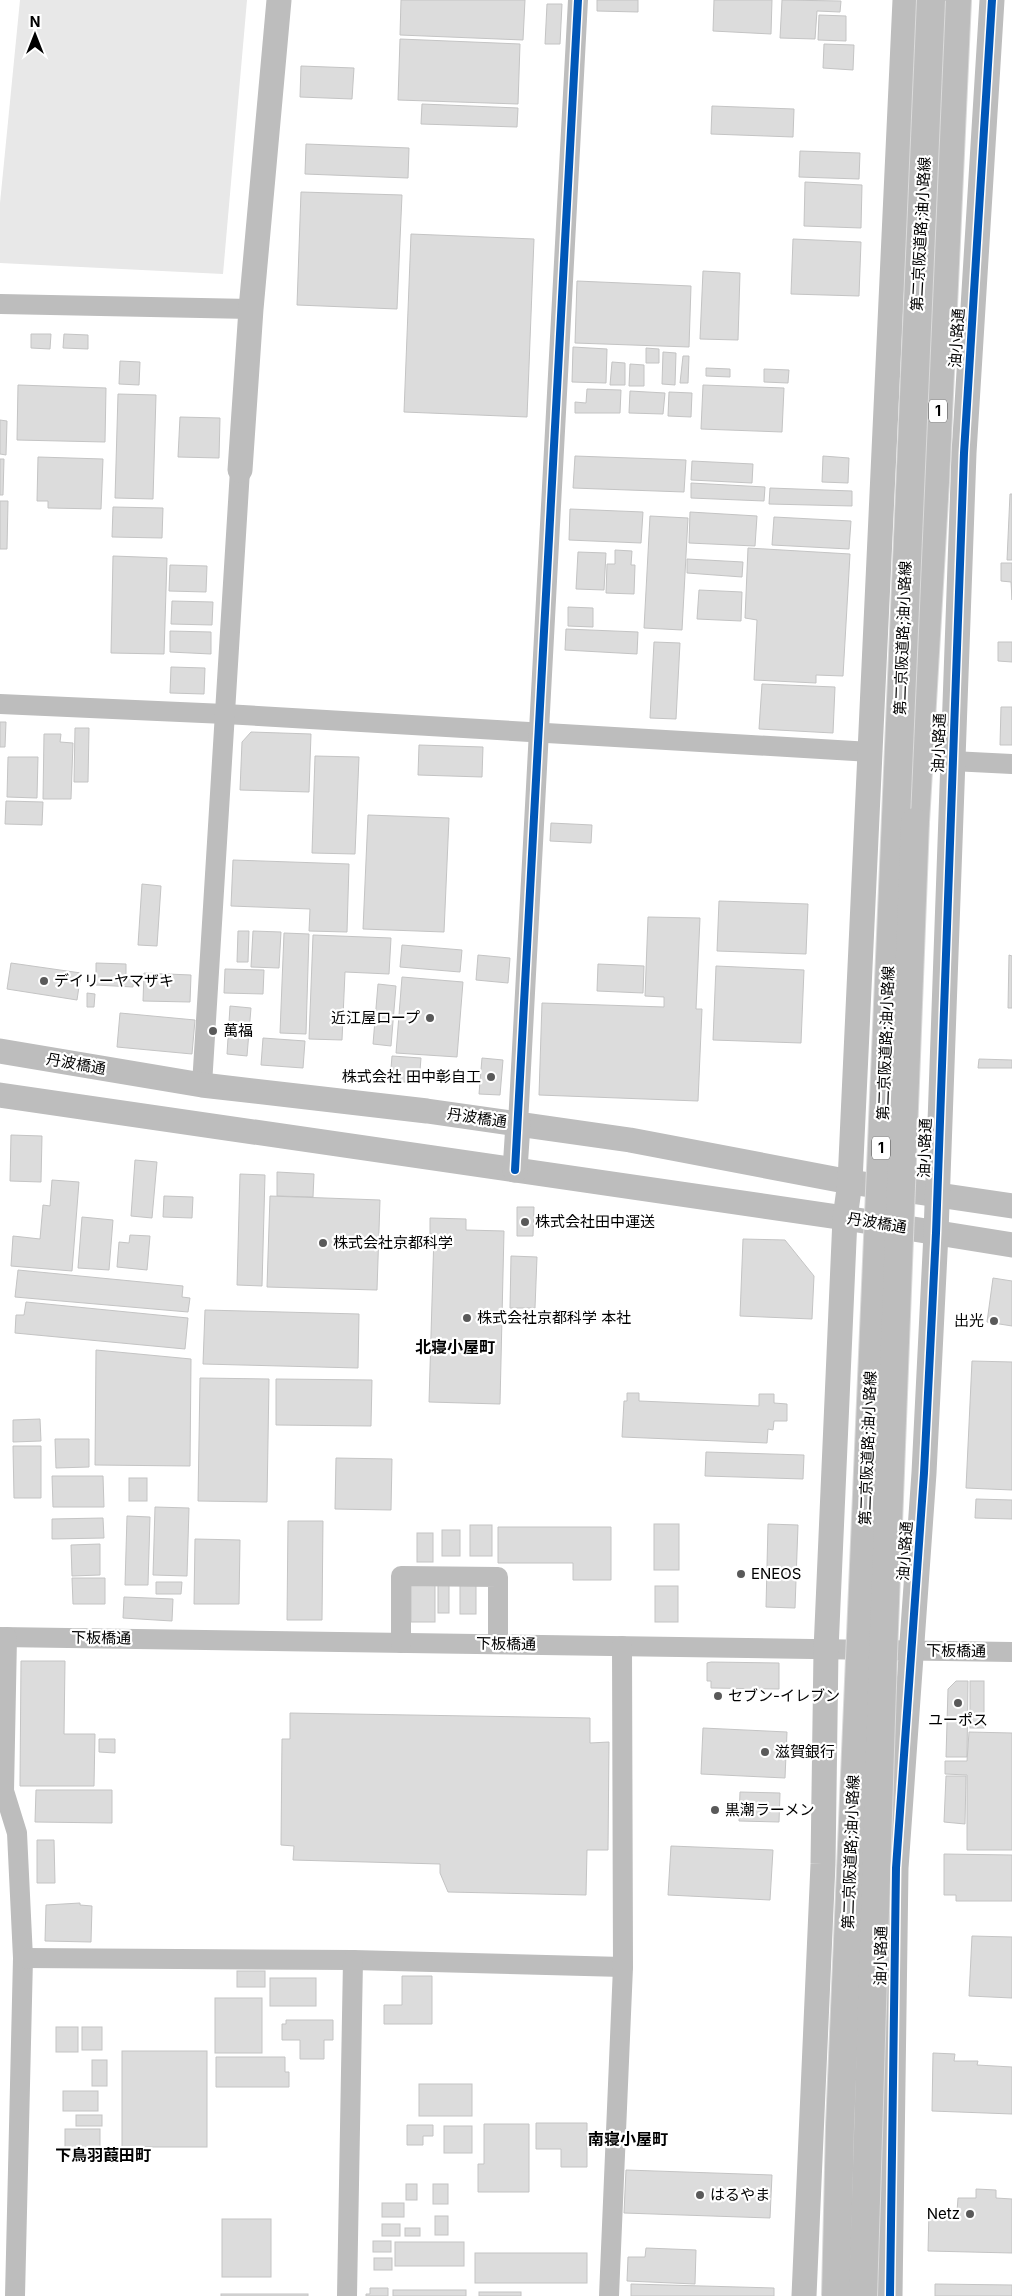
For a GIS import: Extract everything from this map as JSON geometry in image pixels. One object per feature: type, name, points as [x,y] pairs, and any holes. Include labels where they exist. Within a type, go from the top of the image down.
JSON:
[{"type":"highway","name":"第二京阪道路;油小路線","points":[[836,2296],[840,2126],[931,0]]},
{"type":"highway","name":"第二京阪道路;油小路線","points":[[863,2296],[883,1654],[915,822],[935,472],[957,0]]},
{"type":"street","points":[[197,1124],[202,1085],[250,309],[279,0]]},
{"type":"street","points":[[514,1170],[578,0]]},
{"type":"street","points":[[804,2296],[822,1864],[826,1650],[845,1218],[850,1182],[905,0]]},
{"type":"street","name":"油小路通","points":[[890,2296],[896,1868],[924,1473],[936,1233],[964,453],[992,0]]},
{"type":"street","points":[[0,304],[250,309]]},
{"type":"street","points":[[0,704],[225,714],[538,734],[871,752]]},
{"type":"street","points":[[952,761],[1012,764]]},
{"type":"street","name":"丹波橋通","points":[[0,1051],[202,1085],[427,1111],[630,1140],[850,1182],[1012,1206]]},
{"type":"street","name":"丹波橋通","points":[[0,1095],[845,1218],[1012,1245]]},
{"type":"street","points":[[401,1642],[401,1576],[498,1577],[498,1644]]},
{"type":"street","points":[[3,1637],[4,1791],[17,1833],[23,1958],[15,2296]]},
{"type":"street","name":"下板橋通","points":[[3,1637],[1012,1652]]},
{"type":"street","points":[[609,2296],[623,1967],[622,1646]]},
{"type":"street","points":[[23,1958],[353,1960],[623,1967]]},
{"type":"street","points":[[347,2296],[353,1960]]},
{"type":"shaded area","points":[[20,0],[247,0],[223,274],[0,263],[0,203]]},
{"type":"building","points":[[401,0],[525,0],[523,40],[400,35]]},
{"type":"building","points":[[597,0],[638,0],[638,12],[597,11]]},
{"type":"building","points":[[714,0],[772,0],[771,34],[713,31]]},
{"type":"building","points":[[782,0],[841,1],[840,12],[817,11],[815,39],[780,38]]},
{"type":"building","points":[[547,4],[562,4],[560,44],[545,44]]},
{"type":"building","points":[[819,15],[846,16],[846,41],[818,40]]},
{"type":"building","points":[[400,39],[520,44],[518,104],[398,100]]},
{"type":"building","points":[[824,44],[854,45],[853,70],[823,68]]},
{"type":"building","points":[[301,66],[354,68],[352,99],[300,97]]},
{"type":"building","points":[[422,104],[518,108],[517,127],[421,124]]},
{"type":"building","points":[[712,106],[794,109],[793,137],[711,134]]},
{"type":"building","points":[[306,144],[409,148],[408,178],[305,174]]},
{"type":"building","points":[[800,151],[860,153],[859,179],[799,177]]},
{"type":"building","points":[[805,182],[862,185],[861,228],[804,226]]},
{"type":"building","points":[[301,192],[402,195],[397,309],[297,305]]},
{"type":"building","points":[[411,234],[534,239],[527,417],[404,412]]},
{"type":"building","points":[[793,239],[861,242],[859,296],[791,294]]},
{"type":"building","points":[[703,271],[740,273],[738,340],[700,339]]},
{"type":"building","points":[[577,281],[691,286],[689,347],[575,343]]},
{"type":"building","points":[[31,334],[51,334],[50,349],[31,348]]},
{"type":"building","points":[[64,334],[88,335],[88,349],[63,348]]},
{"type":"building","points":[[573,347],[607,349],[606,383],[572,382]]},
{"type":"building","points":[[646,348],[659,349],[659,363],[646,363]]},
{"type":"building","points":[[663,352],[676,353],[675,385],[662,384]]},
{"type":"building","points":[[683,356],[689,356],[688,383],[680,383]]},
{"type":"building","points":[[120,361],[140,362],[139,385],[119,384]]},
{"type":"building","points":[[612,362],[625,363],[625,385],[610,385]]},
{"type":"building","points":[[630,364],[644,365],[644,386],[629,386]]},
{"type":"building","points":[[706,368],[730,369],[730,377],[706,376]]},
{"type":"building","points":[[764,369],[789,370],[788,383],[764,382]]},
{"type":"building","points":[[18,385],[106,388],[105,442],[17,440]]},
{"type":"building","points":[[703,385],[784,388],[782,432],[701,429]]},
{"type":"building","points":[[587,389],[621,390],[620,413],[575,413],[575,402],[586,403]]},
{"type":"building","points":[[630,391],[665,393],[663,414],[629,413]]},
{"type":"building","points":[[669,392],[692,393],[691,417],[668,416]]},
{"type":"building","points":[[118,394],[156,395],[153,499],[115,498]]},
{"type":"building","points":[[180,417],[220,418],[219,458],[178,457]]},
{"type":"building","points":[[0,420],[7,421],[6,455],[0,454]]},
{"type":"building","points":[[575,456],[686,460],[684,492],[573,488]]},
{"type":"building","points":[[823,456],[849,458],[848,483],[822,482]]},
{"type":"building","points":[[38,457],[103,459],[101,509],[48,508],[48,501],[37,501]]},
{"type":"building","points":[[0,459],[4,459],[3,495],[0,495]]},
{"type":"building","points":[[692,461],[753,464],[752,483],[691,480]]},
{"type":"building","points":[[691,483],[765,487],[764,501],[691,498]]},
{"type":"building","points":[[770,488],[852,491],[852,506],[769,504]]},
{"type":"building","points":[[1010,494],[1012,494],[1012,560],[1007,560]]},
{"type":"building","points":[[0,501],[8,501],[7,549],[0,549]]},
{"type":"building","points":[[113,507],[163,508],[162,538],[112,537]]},
{"type":"building","points":[[570,509],[643,512],[641,543],[569,540]]},
{"type":"building","points":[[690,512],[757,516],[755,546],[689,543]]},
{"type":"building","points":[[650,516],[688,518],[682,630],[644,628]]},
{"type":"building","points":[[774,517],[851,521],[849,549],[772,545]]},
{"type":"building","points":[[748,548],[850,554],[843,676],[816,675],[816,683],[754,680],[757,620],[745,618]]},
{"type":"building","points":[[615,550],[632,551],[631,565],[635,565],[634,594],[606,593],[607,564],[615,564]]},
{"type":"building","points":[[578,552],[606,553],[604,590],[576,589]]},
{"type":"building","points":[[113,556],[167,558],[164,654],[111,653]]},
{"type":"building","points":[[687,559],[743,562],[742,577],[687,573]]},
{"type":"building","points":[[1001,563],[1012,563],[1012,600],[1011,582],[1001,581]]},
{"type":"building","points":[[170,565],[207,566],[206,592],[169,591]]},
{"type":"building","points":[[699,590],[742,592],[741,621],[697,619]]},
{"type":"building","points":[[172,601],[213,602],[212,625],[171,624]]},
{"type":"building","points":[[568,607],[593,608],[593,627],[568,626]]},
{"type":"building","points":[[566,629],[638,632],[637,654],[565,650]]},
{"type":"building","points":[[170,631],[211,632],[211,654],[170,652]]},
{"type":"building","points":[[654,642],[680,643],[676,719],[650,718]]},
{"type":"building","points":[[998,642],[1012,642],[1012,662],[998,661]]},
{"type":"building","points":[[171,667],[205,668],[204,694],[170,693]]},
{"type":"building","points":[[762,684],[835,687],[833,733],[759,729]]},
{"type":"building","points":[[1001,707],[1012,707],[1012,745],[1000,745]]},
{"type":"building","points":[[0,722],[6,722],[5,747],[0,747]]},
{"type":"building","points":[[75,728],[89,728],[88,782],[74,782]]},
{"type":"building","points":[[251,732],[311,734],[309,792],[240,790],[242,742]]},
{"type":"building","points":[[44,734],[61,734],[60,742],[73,743],[71,799],[43,799]]},
{"type":"building","points":[[419,745],[483,747],[482,777],[418,775]]},
{"type":"building","points":[[315,756],[359,757],[355,854],[312,853]]},
{"type":"building","points":[[8,757],[38,757],[37,798],[7,797]]},
{"type":"building","points":[[6,801],[43,802],[42,825],[5,824]]},
{"type":"building","points":[[368,815],[449,818],[444,932],[363,929]]},
{"type":"building","points":[[551,823],[592,825],[591,843],[550,841]]},
{"type":"building","points":[[233,860],[349,864],[347,932],[309,931],[310,909],[231,906]]},
{"type":"building","points":[[142,884],[161,886],[157,946],[138,945]]},
{"type":"building","points":[[719,901],[808,904],[806,954],[717,951]]},
{"type":"building","points":[[648,917],[700,918],[696,1009],[702,1009],[698,1101],[539,1095],[542,1003],[664,1007],[664,997],[645,996]]},
{"type":"building","points":[[238,931],[249,931],[248,962],[237,962]]},
{"type":"building","points":[[253,931],[281,932],[279,968],[251,967]]},
{"type":"building","points":[[284,933],[309,934],[306,1034],[280,1033]]},
{"type":"building","points":[[313,935],[391,938],[389,974],[345,972],[342,1040],[309,1039]]},
{"type":"building","points":[[402,945],[462,950],[460,972],[400,967]]},
{"type":"building","points":[[478,955],[510,958],[508,983],[476,980]]},
{"type":"building","points":[[1009,955],[1012,956],[1012,1008],[1008,1008]]},
{"type":"building","name":"デイリーヤマザキ","points":[[11,963],[81,973],[77,1000],[7,989]]},
{"type":"building","points":[[96,963],[126,964],[126,976],[134,977],[133,987],[96,985]]},
{"type":"building","points":[[598,964],[644,966],[643,993],[597,991]]},
{"type":"building","points":[[716,966],[804,970],[801,1043],[713,1040]]},
{"type":"building","points":[[225,969],[264,970],[263,994],[224,993]]},
{"type":"building","points":[[144,973],[191,975],[190,1002],[143,1001]]},
{"type":"building","name":"近江屋ロープ","points":[[402,977],[463,982],[457,1057],[396,1053]]},
{"type":"building","points":[[378,984],[396,986],[391,1046],[373,1044]]},
{"type":"building","points":[[87,993],[95,994],[94,1007],[87,1007]]},
{"type":"building","points":[[230,1006],[251,1008],[247,1056],[227,1054]]},
{"type":"building","points":[[120,1013],[195,1020],[192,1054],[117,1047]]},
{"type":"building","points":[[263,1038],[305,1041],[303,1068],[261,1065]]},
{"type":"building","points":[[392,1056],[421,1058],[419,1083],[390,1081]]},
{"type":"building","name":"株式会社 田中彰自工","points":[[482,1058],[503,1060],[500,1095],[479,1094]]},
{"type":"building","points":[[979,1059],[1012,1060],[1012,1068],[978,1068]]},
{"type":"building","points":[[11,1135],[42,1136],[41,1182],[10,1181]]},
{"type":"building","points":[[135,1160],[157,1162],[152,1218],[131,1216]]},
{"type":"building","points":[[277,1172],[314,1174],[313,1197],[277,1196]]},
{"type":"building","points":[[240,1174],[265,1175],[262,1286],[237,1285]]},
{"type":"building","points":[[52,1180],[79,1182],[72,1271],[11,1266],[13,1236],[40,1239],[43,1205],[50,1206]]},
{"type":"building","points":[[164,1196],[193,1197],[192,1218],[163,1217]]},
{"type":"building","name":"株式会社京都科学","points":[[270,1196],[380,1200],[377,1290],[267,1287]]},
{"type":"building","name":"株式会社田中運送","points":[[517,1207],[534,1207],[533,1236],[517,1236]]},
{"type":"building","points":[[82,1217],[113,1220],[109,1270],[78,1268]]},
{"type":"building","name":"株式会社京都科学 本社","points":[[430,1218],[466,1219],[466,1230],[504,1231],[500,1404],[429,1402],[434,1234],[430,1234]]},
{"type":"building","points":[[130,1235],[150,1236],[147,1270],[117,1267],[119,1242],[129,1243]]},
{"type":"building","points":[[743,1239],[785,1240],[814,1276],[812,1319],[740,1316]]},
{"type":"building","points":[[511,1256],[537,1257],[535,1308],[510,1308]]},
{"type":"building","points":[[18,1270],[183,1286],[182,1297],[190,1298],[188,1312],[15,1297]]},
{"type":"building","points":[[993,1278],[1012,1281],[1012,1326],[987,1322]]},
{"type":"building","points":[[26,1302],[188,1318],[185,1349],[15,1333],[16,1315],[24,1315]]},
{"type":"building","points":[[205,1310],[359,1314],[358,1368],[203,1364]]},
{"type":"building","points":[[96,1350],[191,1359],[190,1466],[95,1465]]},
{"type":"building","points":[[972,1361],[1012,1362],[1012,1490],[966,1488]]},
{"type":"building","points":[[200,1378],[269,1379],[267,1502],[198,1501]]},
{"type":"building","points":[[276,1379],[372,1380],[371,1426],[276,1425]]},
{"type":"building","points":[[627,1393],[639,1393],[639,1401],[759,1406],[759,1394],[774,1394],[774,1403],[787,1404],[787,1421],[774,1421],[773,1430],[768,1429],[767,1443],[622,1437],[624,1401],[627,1401]]},
{"type":"building","points":[[40,1419],[41,1441],[13,1442],[13,1420]]},
{"type":"building","points":[[55,1439],[89,1439],[89,1467],[56,1468]]},
{"type":"building","points":[[13,1446],[41,1446],[41,1498],[14,1498]]},
{"type":"building","points":[[706,1452],[804,1455],[803,1479],[705,1476]]},
{"type":"building","points":[[336,1458],[392,1459],[391,1510],[335,1509]]},
{"type":"building","points":[[52,1476],[103,1476],[104,1507],[53,1507]]},
{"type":"building","points":[[129,1478],[147,1478],[147,1501],[129,1501]]},
{"type":"building","points":[[976,1499],[1012,1500],[1012,1519],[975,1518]]},
{"type":"building","points":[[155,1507],[189,1508],[187,1576],[153,1575]]},
{"type":"building","points":[[127,1516],[150,1517],[148,1585],[125,1585]]},
{"type":"building","points":[[103,1518],[104,1538],[52,1539],[52,1519]]},
{"type":"building","points":[[288,1521],[323,1521],[322,1620],[287,1620]]},
{"type":"building","points":[[654,1524],[679,1524],[679,1570],[654,1570]]},
{"type":"building","points":[[768,1524],[798,1525],[795,1608],[766,1607]]},
{"type":"building","points":[[470,1525],[492,1525],[492,1556],[470,1556]]},
{"type":"building","points":[[498,1527],[611,1527],[611,1580],[573,1580],[573,1563],[498,1563]]},
{"type":"building","points":[[442,1530],[460,1530],[460,1556],[442,1556]]},
{"type":"building","points":[[417,1533],[433,1533],[433,1562],[417,1562]]},
{"type":"building","points":[[195,1539],[240,1540],[239,1604],[194,1604]]},
{"type":"building","points":[[100,1544],[100,1575],[72,1576],[71,1545]]},
{"type":"building","points":[[72,1578],[105,1578],[105,1604],[73,1604]]},
{"type":"building","points":[[156,1582],[182,1582],[181,1594],[156,1594]]},
{"type":"building","points":[[460,1582],[476,1582],[476,1614],[460,1614]]},
{"type":"building","points":[[438,1583],[449,1583],[449,1613],[438,1613]]},
{"type":"building","points":[[411,1584],[435,1584],[435,1622],[411,1622]]},
{"type":"building","points":[[655,1586],[678,1586],[678,1622],[655,1622]]},
{"type":"building","points":[[124,1597],[173,1599],[172,1621],[123,1618]]},
{"type":"building","points":[[21,1661],[65,1661],[64,1734],[95,1734],[94,1786],[20,1786]]},
{"type":"building","points":[[707,1663],[779,1663],[779,1689],[711,1688],[711,1681],[707,1681]]},
{"type":"building","points":[[956,1681],[968,1681],[967,1757],[946,1757],[948,1689]]},
{"type":"building","points":[[970,1681],[984,1681],[984,1728],[970,1728]]},
{"type":"building","points":[[290,1713],[590,1718],[590,1743],[609,1742],[608,1850],[587,1850],[586,1895],[448,1892],[440,1873],[440,1864],[293,1860],[294,1846],[281,1845],[282,1739],[290,1739]]},
{"type":"building","points":[[703,1728],[787,1732],[785,1778],[701,1774]]},
{"type":"building","points":[[969,1732],[1012,1733],[1012,1850],[967,1850],[967,1775],[945,1774],[945,1761],[967,1761]]},
{"type":"building","points":[[99,1739],[115,1739],[115,1753],[99,1752]]},
{"type":"building","points":[[946,1776],[966,1776],[965,1824],[944,1822]]},
{"type":"building","points":[[36,1790],[112,1790],[112,1823],[35,1822]]},
{"type":"building","points":[[740,1792],[780,1793],[779,1822],[739,1821]]},
{"type":"building","points":[[37,1840],[54,1840],[55,1883],[37,1883]]},
{"type":"building","points":[[671,1846],[773,1850],[770,1900],[668,1895]]},
{"type":"building","points":[[944,1854],[1012,1855],[1012,1901],[956,1901],[956,1895],[944,1895]]},
{"type":"building","points":[[80,1903],[80,1905],[92,1906],[91,1942],[45,1941],[46,1905]]},
{"type":"building","points":[[972,1936],[1012,1937],[1012,1998],[969,1996]]},
{"type":"building","points":[[237,1971],[265,1971],[265,1987],[237,1987]]},
{"type":"building","points":[[402,1976],[432,1976],[432,2024],[384,2024],[384,2005],[402,2005]]},
{"type":"building","points":[[270,1978],[316,1978],[316,2006],[270,2006]]},
{"type":"building","points":[[215,1998],[262,1998],[262,2053],[215,2053]]},
{"type":"building","points":[[286,2020],[333,2020],[333,2040],[324,2040],[324,2059],[300,2059],[300,2040],[282,2040],[282,2024],[286,2024]]},
{"type":"building","points":[[56,2027],[78,2027],[78,2052],[56,2052]]},
{"type":"building","points":[[82,2027],[102,2027],[102,2050],[82,2050]]},
{"type":"building","points":[[122,2051],[207,2051],[207,2147],[122,2147]]},
{"type":"building","points":[[933,2053],[955,2054],[954,2061],[978,2061],[977,2065],[1012,2067],[1012,2114],[932,2111]]},
{"type":"building","points":[[216,2057],[285,2057],[285,2072],[289,2072],[289,2087],[216,2087]]},
{"type":"building","points":[[92,2060],[107,2060],[107,2086],[92,2086]]},
{"type":"building","points":[[419,2084],[472,2084],[472,2116],[419,2116]]},
{"type":"building","points":[[63,2091],[98,2091],[98,2111],[63,2111]]},
{"type":"building","points":[[76,2115],[102,2115],[102,2126],[76,2126]]},
{"type":"building","points":[[536,2123],[587,2123],[587,2167],[561,2167],[561,2149],[536,2149]]},
{"type":"building","points":[[484,2124],[529,2124],[529,2192],[478,2192],[478,2164],[484,2164]]},
{"type":"building","points":[[407,2125],[433,2125],[433,2136],[423,2136],[423,2145],[407,2145]]},
{"type":"building","points":[[444,2126],[472,2126],[472,2153],[444,2153]]},
{"type":"building","points":[[65,2129],[100,2129],[100,2149],[65,2149]]},
{"type":"building","points":[[626,2170],[772,2175],[770,2218],[624,2213]]},
{"type":"building","points":[[406,2184],[417,2184],[417,2200],[406,2200]]},
{"type":"building","points":[[433,2184],[448,2184],[448,2204],[433,2204]]},
{"type":"building","name":"Netz","points":[[976,2189],[996,2190],[996,2198],[1012,2199],[1012,2253],[928,2251],[929,2211],[957,2212],[958,2198],[976,2198]]},
{"type":"building","points":[[382,2203],[404,2203],[404,2217],[382,2217]]},
{"type":"building","points":[[435,2216],[448,2216],[448,2235],[435,2235]]},
{"type":"building","points":[[222,2219],[271,2219],[271,2277],[222,2277]]},
{"type":"building","points":[[382,2224],[400,2224],[400,2236],[382,2236]]},
{"type":"building","points":[[405,2228],[420,2228],[420,2236],[405,2236]]},
{"type":"building","points":[[373,2241],[391,2241],[391,2252],[373,2252]]},
{"type":"building","points":[[395,2242],[464,2242],[464,2266],[395,2266]]},
{"type":"building","points":[[646,2248],[696,2250],[695,2284],[627,2281],[628,2257],[645,2257]]},
{"type":"building","points":[[475,2253],[587,2253],[587,2283],[475,2283]]},
{"type":"building","points":[[374,2258],[392,2258],[392,2270],[374,2270]]},
{"type":"building","points":[[631,2284],[774,2288],[774,2296],[631,2296]]},
{"type":"building","points":[[935,2284],[1012,2285],[1012,2296],[935,2296]]},
{"type":"building","points":[[370,2288],[388,2288],[388,2296],[366,2296],[366,2294],[370,2294]]},
{"type":"building","points":[[393,2290],[466,2290],[466,2296],[393,2296]]},
{"type":"building","points":[[479,2292],[521,2292],[521,2296],[479,2296]]},
{"type":"building","points":[[221,2294],[308,2294],[308,2296],[221,2296]]},
{"type":"cycle path","points":[[515,1170],[578,0]]},
{"type":"cycle path","points":[[890,2296],[896,1868],[924,1473],[936,1233],[964,453],[992,0]]},
{"type":"place","name":"デイリーヤマザキ","points":[[44,981]]},
{"type":"place","name":"近江屋ロープ","points":[[430,1018]]},
{"type":"place","name":"萬福","points":[[213,1031]]},
{"type":"place","name":"株式会社 田中彰自工","points":[[491,1077]]},
{"type":"place","name":"株式会社田中運送","points":[[525,1222]]},
{"type":"place","name":"株式会社京都科学","points":[[323,1243]]},
{"type":"place","name":"株式会社京都科学 本社","points":[[467,1318]]},
{"type":"place","name":"出光","points":[[994,1321]]},
{"type":"place","name":"ENEOS","points":[[741,1574]]},
{"type":"place","name":"セブン-イレブン","points":[[718,1696]]},
{"type":"place","name":"ユーポス","points":[[958,1703]]},
{"type":"place","name":"滋賀銀行","points":[[765,1752]]},
{"type":"place","name":"黒潮ラーメン","points":[[715,1810]]},
{"type":"place","name":"はるやま","points":[[700,2195]]},
{"type":"place","name":"Netz","points":[[970,2214]]},
{"type":"district","name":"北寝小屋町","points":[[455,1347]]},
{"type":"district","name":"南寝小屋町","points":[[628,2139]]},
{"type":"district","name":"下鳥羽葭田町","points":[[103,2155]]}]
